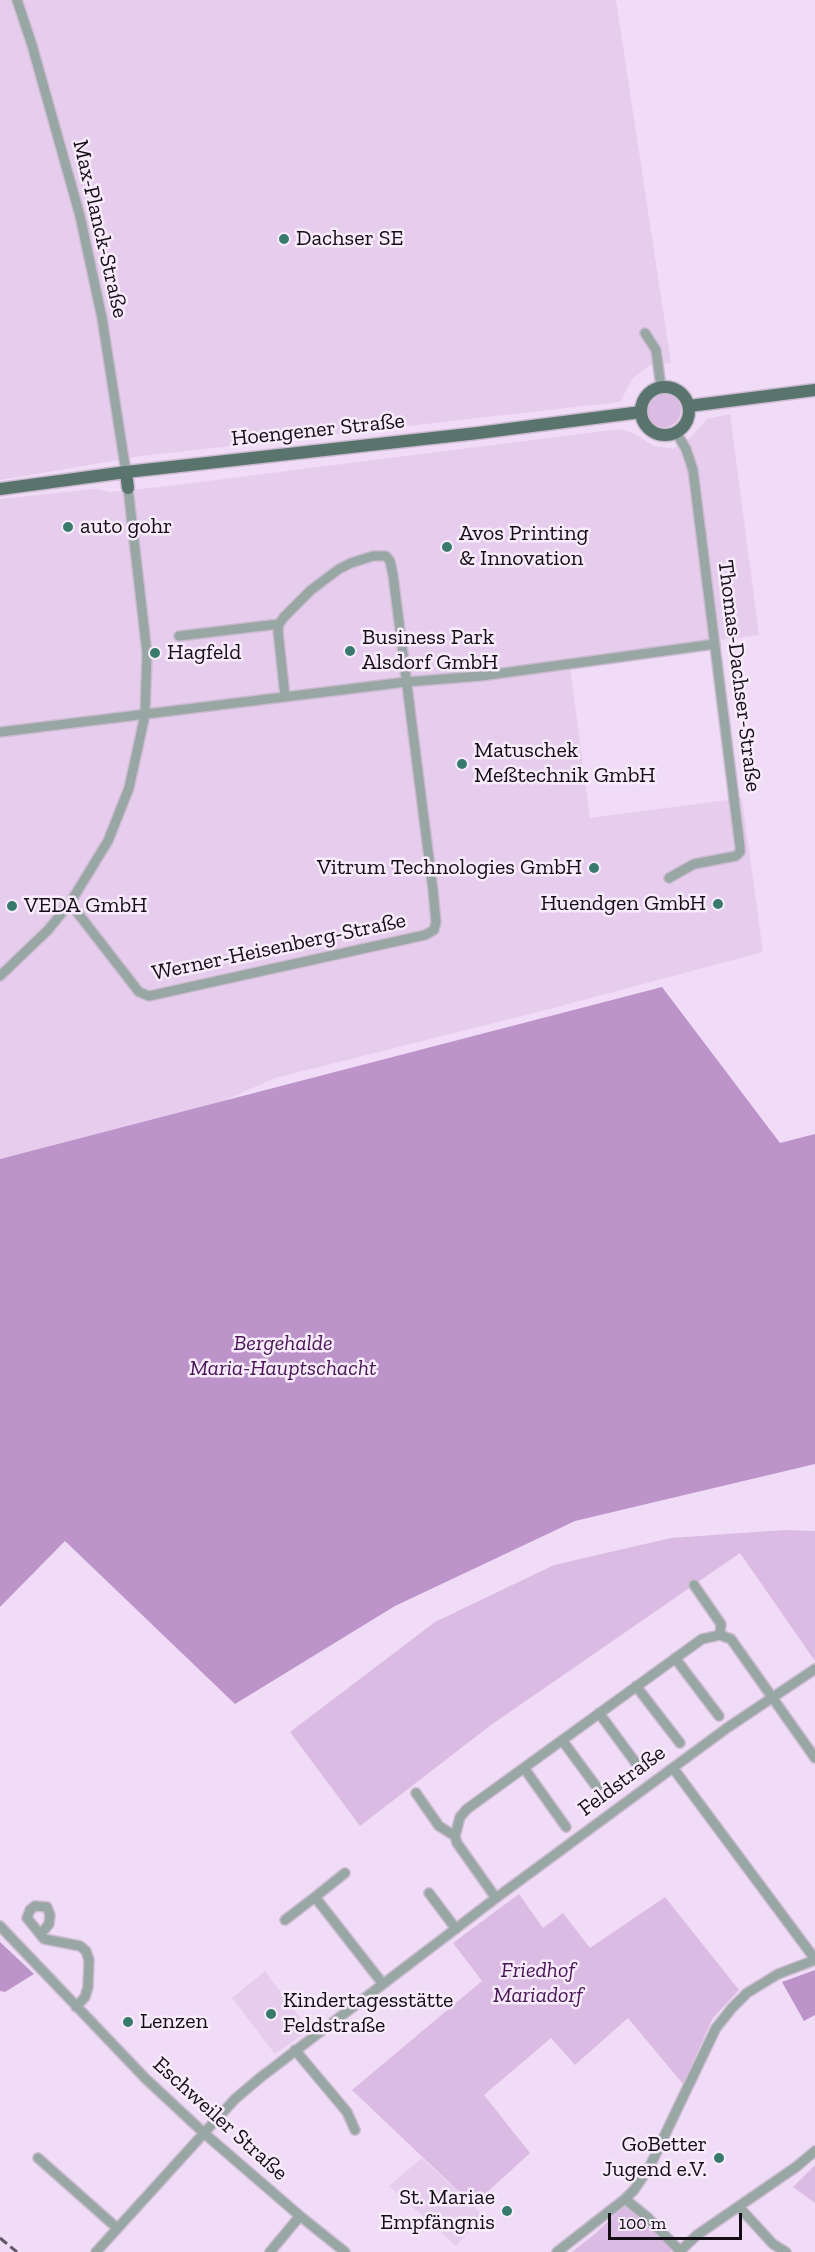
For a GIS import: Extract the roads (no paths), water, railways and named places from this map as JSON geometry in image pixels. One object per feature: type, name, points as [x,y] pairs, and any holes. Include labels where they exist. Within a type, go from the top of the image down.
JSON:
[{"type":"main road","points":[[661,387],[670,387],[679,391],[689,406],[684,425],[676,432],[661,434],[653,432],[643,420],[641,412],[646,396],[652,390],[661,387]]},
{"type":"main road","points":[[689,406],[815,390]]},
{"type":"main road","name":"Hoengener Straße","points":[[0,489],[126,472],[478,433],[641,412]]},
{"type":"main road","points":[[126,472],[128,488]]},
{"type":"street","name":"Max-Planck-Straße","points":[[17,0],[47,96],[82,224],[102,318],[126,472]]},
{"type":"street","points":[[645,333],[656,350],[661,387]]},
{"type":"street","name":"Thomas-Dachser-Straße","points":[[669,878],[694,864],[736,856],[740,852],[693,470],[686,449],[676,432]]},
{"type":"street","points":[[0,976],[48,930],[70,903],[90,873],[120,815],[129,789],[145,715],[147,653],[128,488]]},
{"type":"street","points":[[285,696],[279,624],[311,590],[339,569],[373,556],[386,556],[390,561],[406,682]]},
{"type":"street","points":[[179,636],[279,624]]},
{"type":"street","points":[[0,732],[285,696],[481,676],[715,644]]},
{"type":"street","name":"Werner-Heisenberg-Straße","points":[[70,903],[139,992],[149,996],[425,936],[434,930],[435,913],[406,682]]},
{"type":"street","points":[[694,1585],[721,1624],[720,1635]]},
{"type":"street","points":[[496,1898],[457,1843],[455,1836],[460,1817],[467,1809],[702,1639],[720,1635],[731,1639],[815,1758]]},
{"type":"street","points":[[675,1658],[719,1716]]},
{"type":"street","name":"Feldstraße","points":[[96,2252],[236,2099],[295,2050],[673,1768],[815,1669]]},
{"type":"street","points":[[636,1686],[680,1743]]},
{"type":"street","points":[[599,1713],[641,1770]]},
{"type":"street","points":[[562,1740],[604,1797]]},
{"type":"street","points":[[524,1768],[566,1827]]},
{"type":"street","points":[[557,2252],[634,2190],[650,2166],[716,2028],[747,1993],[778,1974],[815,1959],[673,1768]]},
{"type":"street","points":[[416,1793],[439,1826],[455,1836]]},
{"type":"street","points":[[285,1920],[345,1873]]},
{"type":"street","points":[[429,1893],[456,1929]]},
{"type":"street","points":[[315,1897],[382,1984]]},
{"type":"street","name":"Eschweiler Straße","points":[[0,1926],[145,2078],[205,2134],[345,2252]]},
{"type":"street","points":[[40,1934],[44,1939],[80,1946],[86,1951],[88,1987],[85,1996],[76,2007]]},
{"type":"street","points":[[295,2050],[347,2112],[355,2130]]},
{"type":"street","points":[[625,2199],[647,2217],[679,2252],[697,2235],[796,2167],[815,2151]]},
{"type":"street","points":[[38,2157],[117,2228]]},
{"type":"street","points":[[739,2207],[773,2244],[786,2252]]},
{"type":"street","points":[[270,2252],[300,2216]]},
{"type":"railway","points":[[0,2238],[17,2252]]},
{"type":"place","name":"Dachser SE","points":[[284,239]]},
{"type":"place","name":"auto gohr","points":[[68,527]]},
{"type":"place","name":"Avos Printing & Innovation","points":[[447,547]]},
{"type":"place","name":"Business Park Alsdorf GmbH","points":[[350,651]]},
{"type":"place","name":"Hagfeld","points":[[155,653]]},
{"type":"place","name":"Matuschek Meßtechnik GmbH","points":[[462,764]]},
{"type":"place","name":"Vitrum Technologies GmbH","points":[[594,868]]},
{"type":"place","name":"Huendgen GmbH","points":[[718,904]]},
{"type":"place","name":"VEDA GmbH","points":[[12,906]]},
{"type":"place","name":"Kindertagesstätte Feldstraße","points":[[271,2014]]},
{"type":"place","name":"Lenzen","points":[[128,2022]]},
{"type":"place","name":"GoBetter Jugend e.V.","points":[[719,2158]]},
{"type":"place","name":"St. Mariae Empfängnis","points":[[507,2211]]},
{"type":"park label","name":"Bergehalde Maria-Hauptschacht","points":[[283,1356]]},
{"type":"park label","name":"Friedhof Mariadorf","points":[[538,1984]]}]
